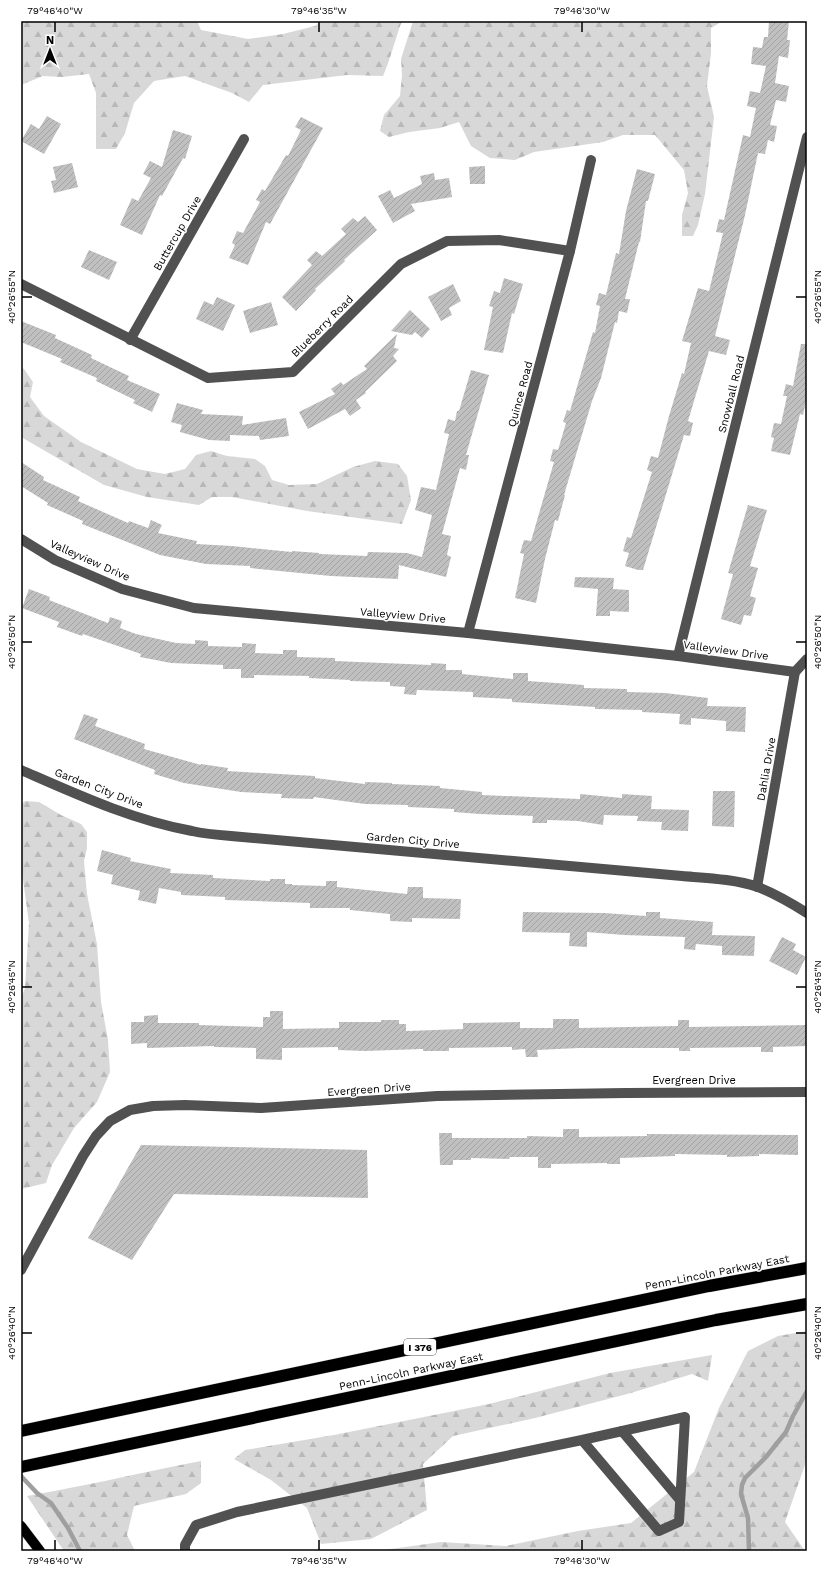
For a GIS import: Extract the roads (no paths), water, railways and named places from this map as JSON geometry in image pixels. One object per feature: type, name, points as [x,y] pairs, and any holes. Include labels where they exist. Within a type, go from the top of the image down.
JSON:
[{"type":"highway","name":"Penn-Lincoln Parkway East","points":[[21,1431],[701,1287],[807,1268]]},
{"type":"highway","name":"Penn-Lincoln Parkway East","points":[[21,1467],[716,1320],[807,1304]]},
{"type":"main road","points":[[21,1526],[40,1551]]},
{"type":"street","name":"Snowball Road","points":[[678,656],[807,137]]},
{"type":"street","name":"Buttercup Drive","points":[[130,340],[244,139]]},
{"type":"street","name":"Quince Road","points":[[468,633],[570,251],[591,160]]},
{"type":"street","name":"Blueberry Road","points":[[21,284],[208,378],[293,372],[401,264],[447,240],[499,240],[570,251]]},
{"type":"street","name":"Valleyview Drive","points":[[21,539],[55,560],[122,589],[194,608],[468,633],[678,656],[795,672]]},
{"type":"street","points":[[795,672],[807,659]]},
{"type":"street","name":"Dahlia Drive","points":[[757,887],[795,672]]},
{"type":"street","name":"Garden City Drive","points":[[21,770],[70,792],[117,810],[155,822],[192,831],[231,836],[727,881],[757,887],[786,900],[807,913]]},
{"type":"street","name":"Evergreen Drive","points":[[21,1270],[83,1156],[96,1136],[110,1121],[130,1110],[153,1106],[185,1105],[261,1108],[437,1096],[807,1092]]},
{"type":"street","points":[[185,1551],[185,1545],[196,1526],[237,1512],[685,1417],[679,1522],[659,1531],[582,1440]]},
{"type":"street","points":[[622,1431],[680,1500]]},
{"type":"waterway","points":[[749,1551],[748,1518],[741,1494],[742,1485],[745,1478],[766,1457],[786,1432],[807,1391]]},
{"type":"waterway","points":[[21,1476],[37,1493],[51,1503],[68,1528],[80,1551]]}]
